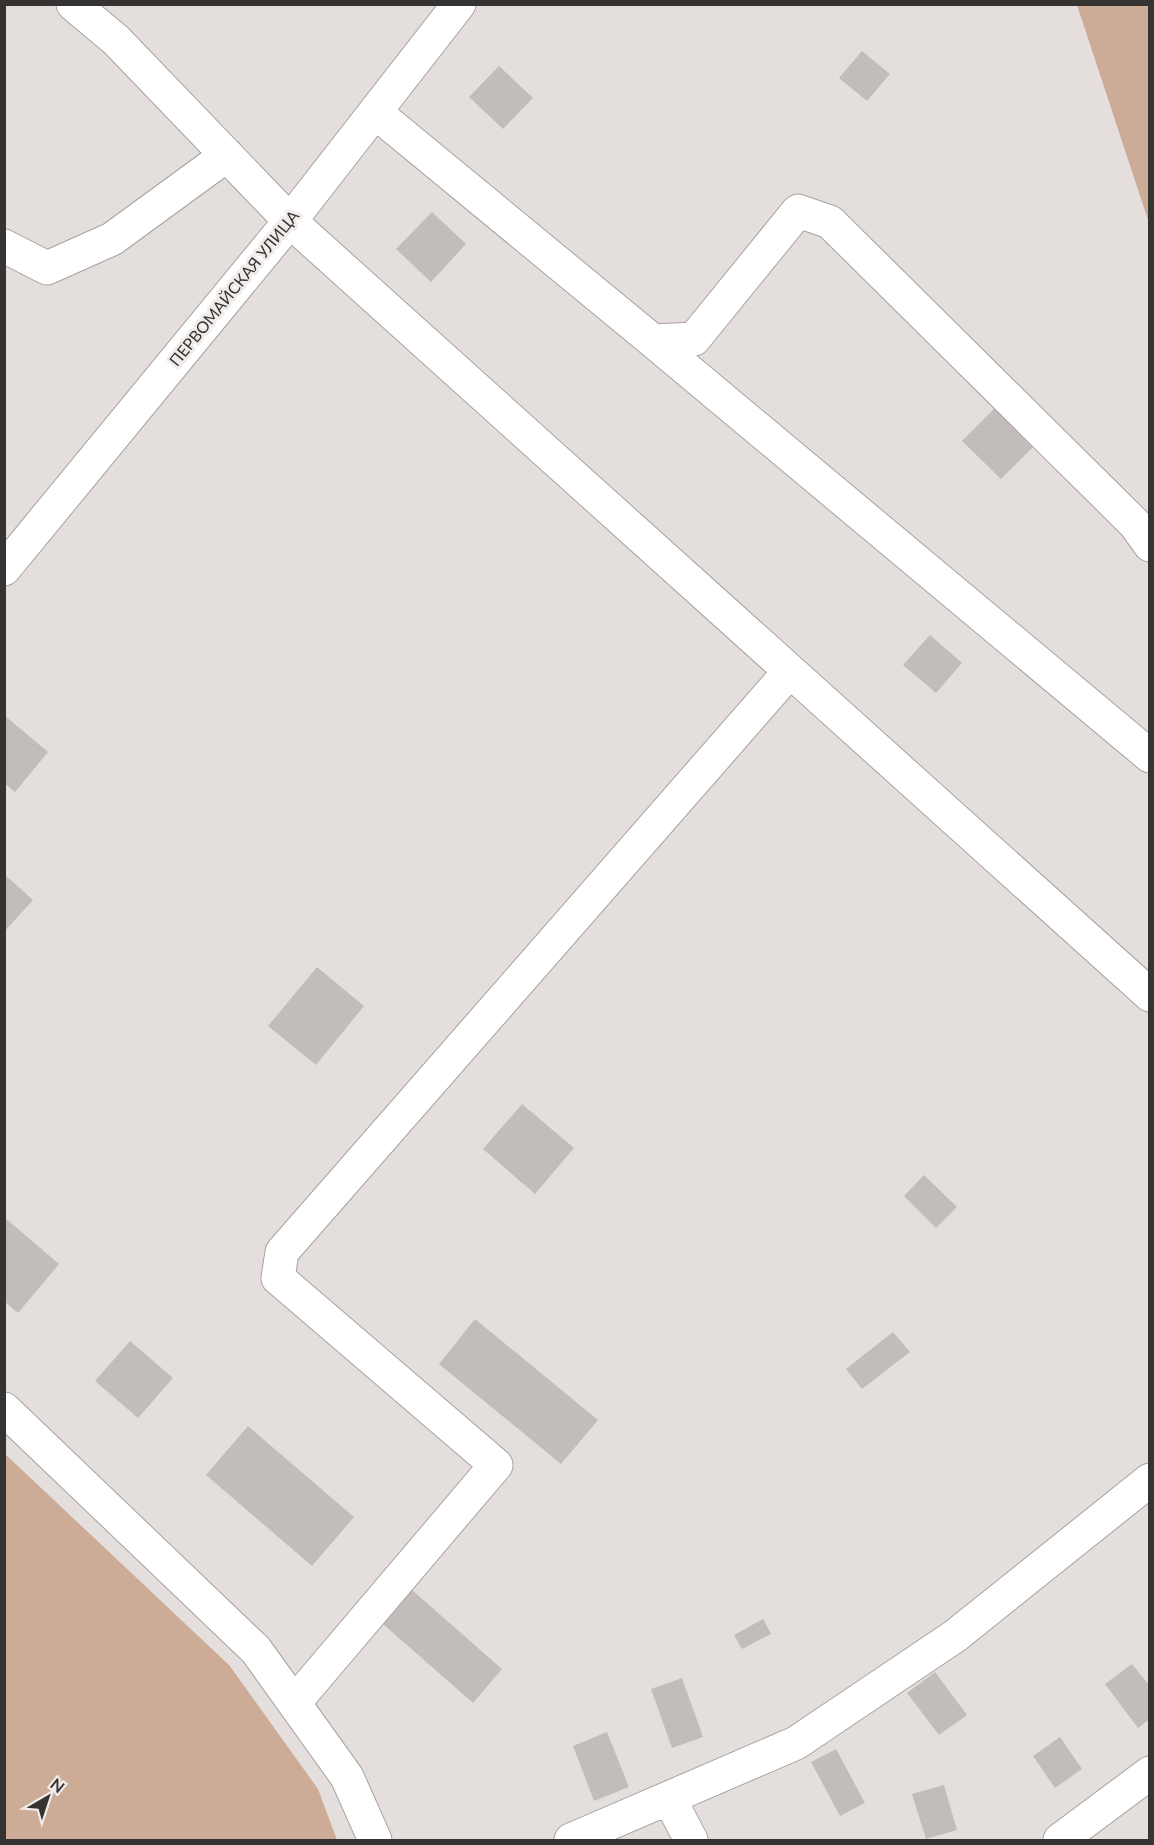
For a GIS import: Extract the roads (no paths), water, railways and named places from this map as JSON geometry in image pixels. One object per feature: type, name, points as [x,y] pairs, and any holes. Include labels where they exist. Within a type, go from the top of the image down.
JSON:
[{"type":"street","points":[[73,4],[116,40],[290,221],[1149,995]]},
{"type":"street","name":"ПЕРВОМАЙСКАЯ УЛИЦА","points":[[4,569],[290,221],[459,4]]},
{"type":"street","points":[[375,112],[1149,756]]},
{"type":"street","points":[[4,246],[47,268],[112,239],[227,155]]},
{"type":"street","points":[[652,341],[694,339],[798,211],[830,222],[1136,524],[1149,545]]},
{"type":"street","points":[[294,1703],[496,1465],[278,1278],[282,1252],[790,671]]},
{"type":"street","points":[[4,1409],[256,1650],[347,1777],[375,1840]]},
{"type":"street","points":[[571,1840],[796,1743],[955,1636],[1149,1480]]},
{"type":"street","points":[[1060,1840],[1149,1773]]},
{"type":"street","points":[[669,1798],[691,1840]]}]
